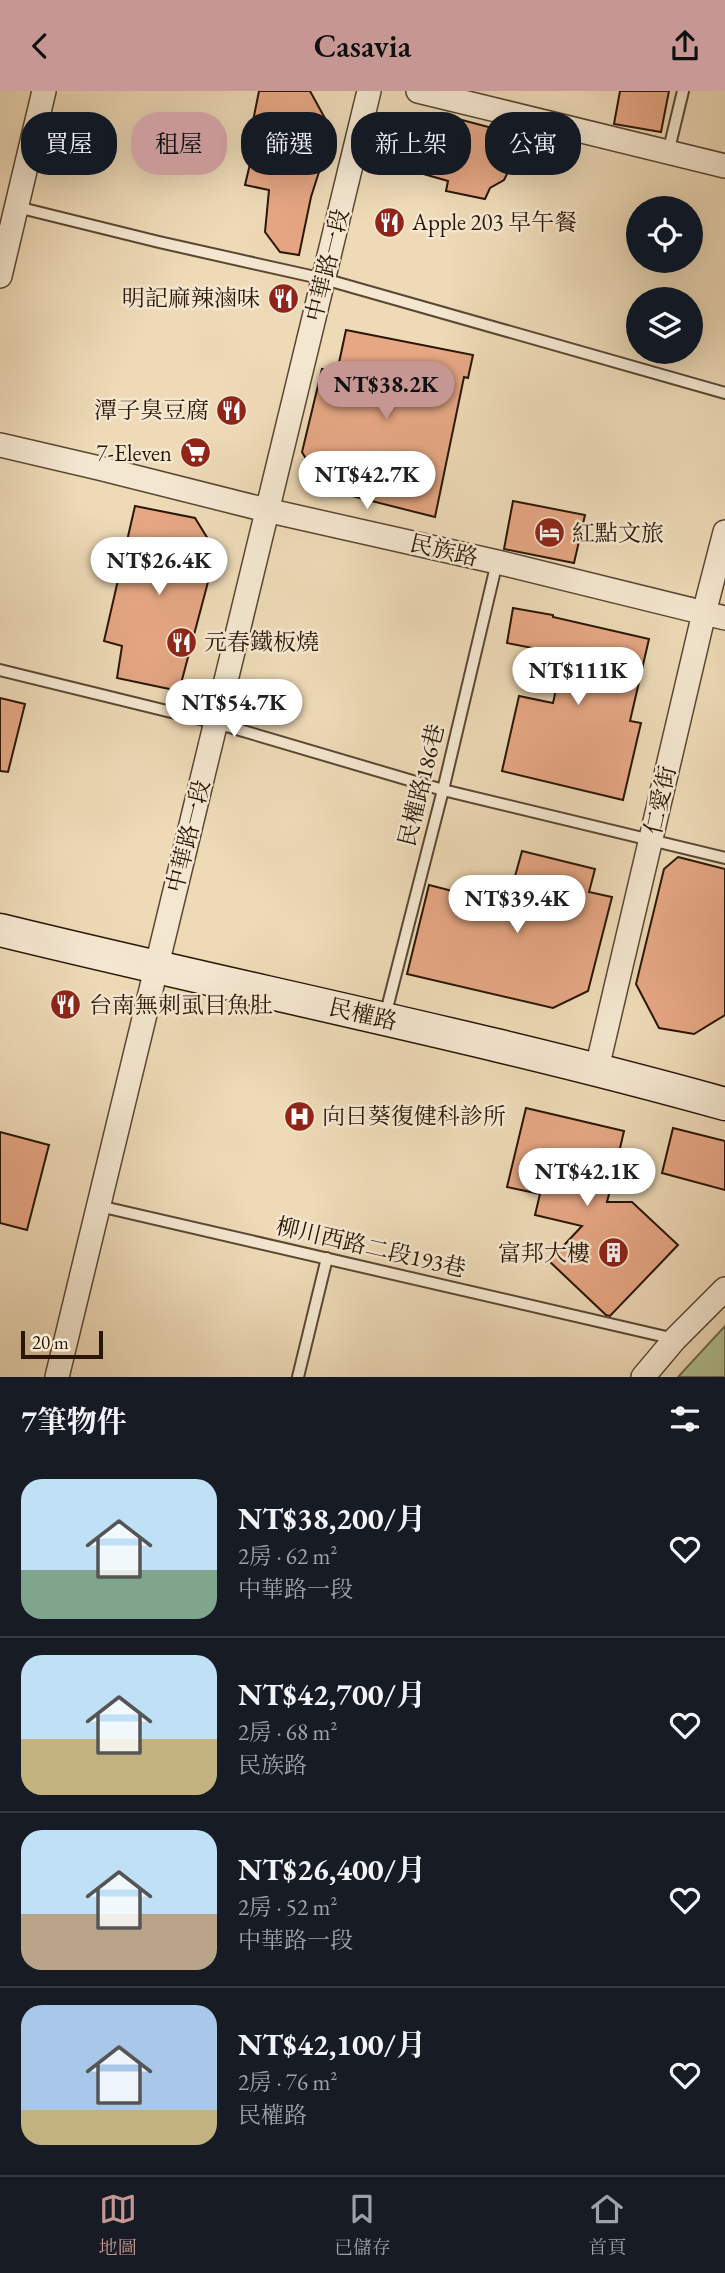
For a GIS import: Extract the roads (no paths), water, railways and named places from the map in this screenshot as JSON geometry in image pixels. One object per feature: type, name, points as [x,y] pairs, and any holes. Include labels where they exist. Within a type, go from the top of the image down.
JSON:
[{"type":"main road","name":"民權路","points":[[0,930],[597,1068],[725,1104]]},
{"type":"street","points":[[0,276],[44,91]]},
{"type":"street","name":"中華路一段","points":[[58,1377],[369,91]]},
{"type":"street","points":[[418,91],[725,166]]},
{"type":"street","name":"民族路","points":[[0,445],[714,615]]},
{"type":"street","name":"仁愛街","points":[[597,1068],[651,839],[714,615],[725,531]]},
{"type":"street","points":[[643,1377],[675,1339],[725,1289]]},
{"type":"lane","points":[[668,153],[683,91]]},
{"type":"lane","points":[[17,207],[324,278],[725,393]]},
{"type":"lane","name":"民權路186巷","points":[[384,1018],[443,790],[496,562]]},
{"type":"lane","points":[[0,670],[216,723],[443,790],[725,858]]},
{"type":"lane","name":"柳川西路二段193巷","points":[[99,1206],[675,1339]]},
{"type":"lane","points":[[298,1377],[327,1258]]},
{"type":"place","name":"Apple 203 早午餐","points":[[389,222]]},
{"type":"place","name":"明記麻辣滷味","points":[[283,298]]},
{"type":"place","name":"潭子臭豆腐","points":[[232,410]]},
{"type":"place","name":"7-Eleven","points":[[195,453]]},
{"type":"place","name":"紅點文旅","points":[[549,533]]},
{"type":"place","name":"元春鐵板燒","points":[[181,642]]},
{"type":"place","name":"台南無刺虱目魚肚","points":[[66,1005]]},
{"type":"place","name":"向日葵復健科診所","points":[[299,1116]]},
{"type":"place","name":"富邦大樓","points":[[613,1253]]}]
